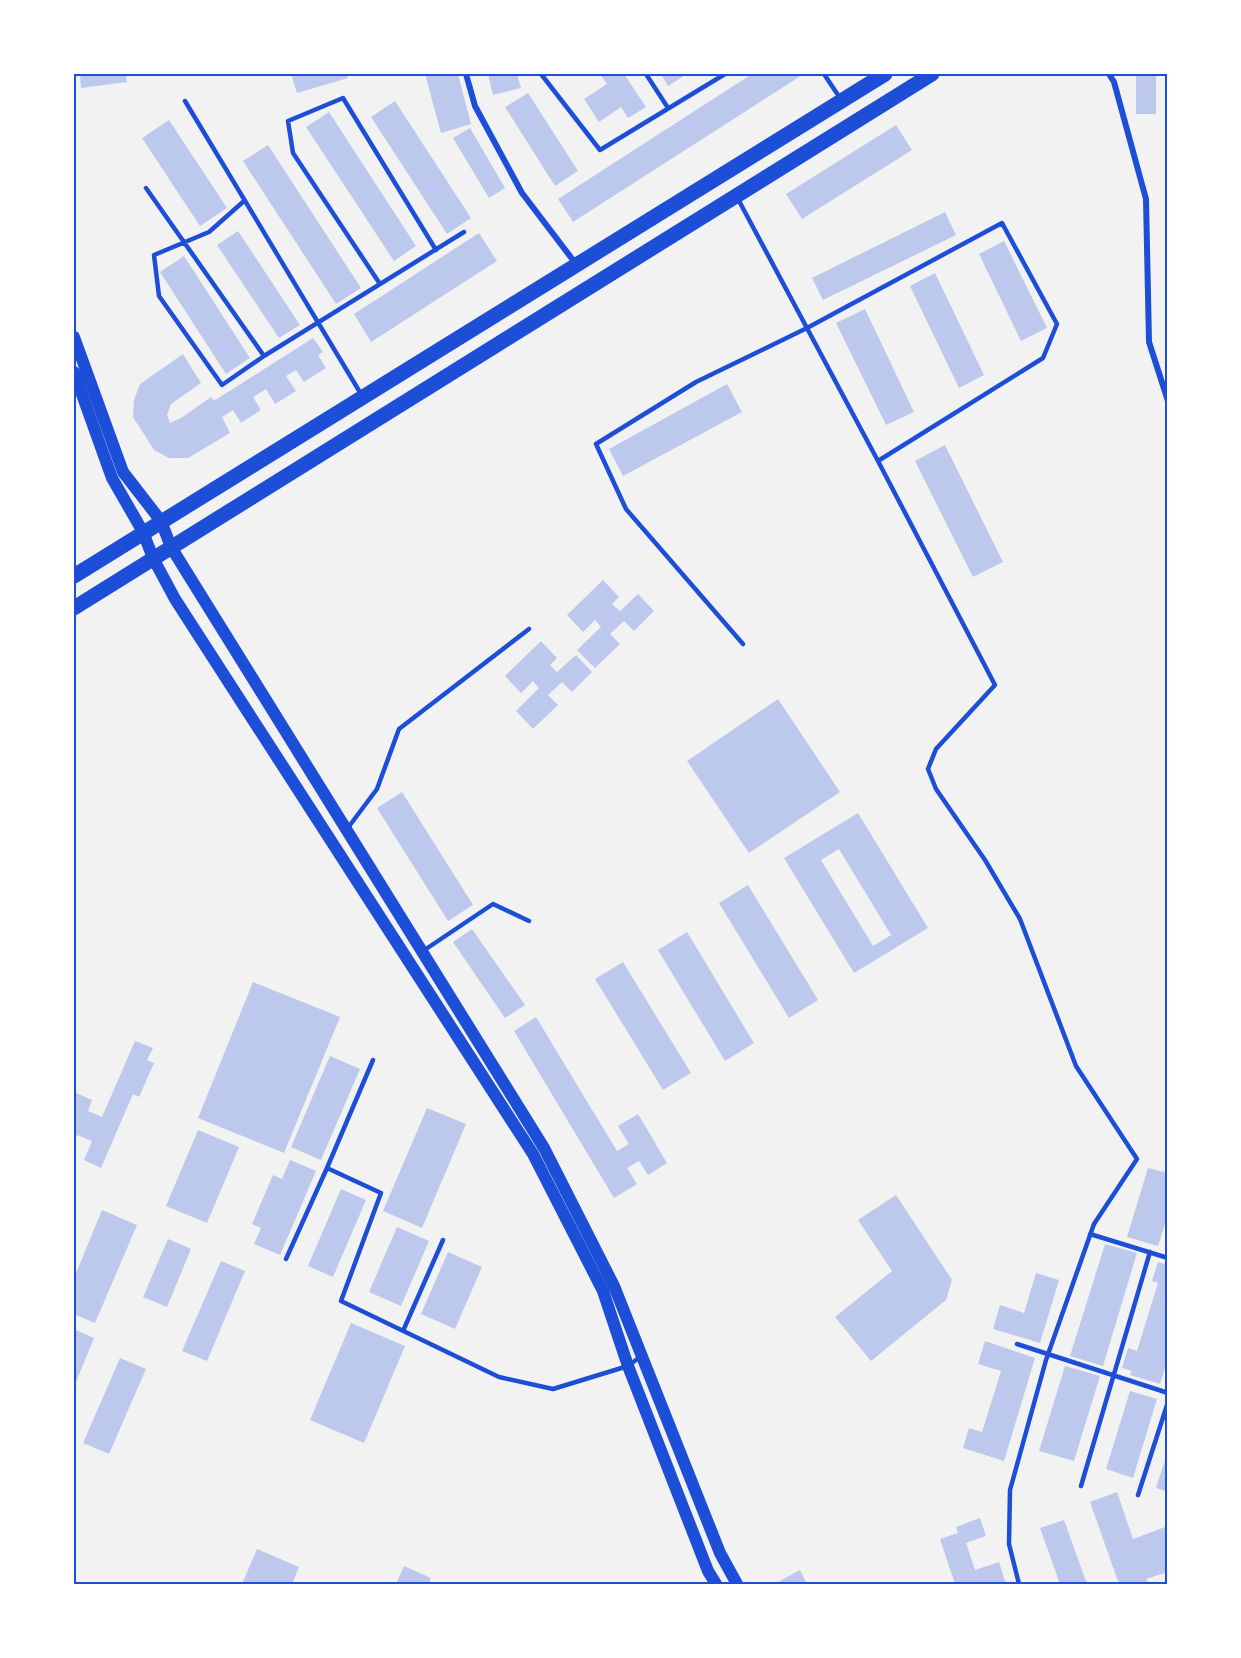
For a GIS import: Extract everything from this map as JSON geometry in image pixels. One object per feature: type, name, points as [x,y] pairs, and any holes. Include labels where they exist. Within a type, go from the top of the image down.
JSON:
[{"type":"main road","points":[[74,576],[885,74]]},
{"type":"main road","points":[[74,608],[932,74]]},
{"type":"main road","points":[[74,337],[123,472],[161,521],[171,547],[544,1148],[614,1286],[720,1553],[737,1584]]},
{"type":"main road","points":[[74,372],[112,478],[143,532],[153,558],[175,598],[534,1154],[603,1291],[628,1366],[708,1571],[716,1584]]},
{"type":"street","points":[[466,74],[475,106],[522,194],[576,265]]},
{"type":"street","points":[[1109,74],[1114,82],[1146,199],[1149,342],[1167,401]]},
{"type":"lane","points":[[541,74],[600,150],[725,74]]},
{"type":"lane","points":[[646,74],[668,108]]},
{"type":"lane","points":[[824,74],[842,100]]},
{"type":"lane","points":[[380,284],[293,153],[288,121],[343,98],[436,250]]},
{"type":"lane","points":[[185,100],[363,397]]},
{"type":"lane","points":[[146,189],[264,356]]},
{"type":"lane","points":[[736,195],[995,685],[936,749],[927,769],[936,789],[985,860],[1020,919],[1076,1066],[1137,1159],[1094,1224],[1090,1234],[1048,1354],[1010,1490],[1010,1544],[1019,1584]]},
{"type":"lane","points":[[244,201],[209,232],[154,255],[159,296],[222,385],[264,356],[464,232]]},
{"type":"lane","points":[[743,644],[626,509],[596,444],[696,382],[807,328],[1002,223],[1057,324],[1043,358],[878,461]]},
{"type":"lane","points":[[347,829],[378,789],[399,729],[529,629]]},
{"type":"lane","points":[[423,951],[493,904],[529,921]]},
{"type":"lane","points":[[286,1259],[373,1060]]},
{"type":"lane","points":[[327,1168],[381,1193],[341,1301],[499,1377],[553,1389],[628,1366],[642,1355]]},
{"type":"lane","points":[[1090,1234],[1167,1258]]},
{"type":"lane","points":[[403,1331],[443,1240]]},
{"type":"lane","points":[[1081,1486],[1150,1252]]},
{"type":"lane","points":[[1017,1344],[1167,1393]]},
{"type":"lane","points":[[1138,1495],[1167,1402]]},
{"type":"building","points":[[80,74],[126,74],[127,82],[81,88]]},
{"type":"building","points":[[291,74],[347,74],[348,78],[297,93]]},
{"type":"building","points":[[425,74],[458,74],[471,124],[441,133]]},
{"type":"building","points":[[488,74],[517,74],[521,88],[493,95]]},
{"type":"building","points":[[600,74],[624,74],[646,107],[628,118],[621,107],[599,122],[584,99],[607,84]]},
{"type":"building","points":[[661,74],[682,74],[684,76],[668,86]]},
{"type":"building","points":[[752,74],[796,74],[799,77],[573,222],[558,199]]},
{"type":"building","points":[[1136,74],[1156,74],[1156,114],[1136,114]]},
{"type":"building","points":[[528,93],[578,171],[555,186],[505,107]]},
{"type":"building","points":[[395,101],[471,218],[447,234],[371,117]]},
{"type":"building","points":[[329,112],[416,246],[394,261],[306,127]]},
{"type":"building","points":[[169,120],[227,208],[200,226],[142,138]]},
{"type":"building","points":[[896,125],[912,150],[802,219],[786,194]]},
{"type":"building","points":[[470,128],[505,188],[489,198],[453,138]]},
{"type":"building","points":[[268,145],[361,288],[336,304],[243,161]]},
{"type":"building","points":[[945,212],[956,235],[823,300],[812,278]]},
{"type":"building","points":[[238,231],[300,325],[279,338],[217,245]]},
{"type":"building","points":[[479,233],[497,261],[371,342],[354,314]]},
{"type":"building","points":[[1004,241],[1047,328],[1021,341],[979,254]]},
{"type":"building","points":[[184,256],[250,358],[226,374],[160,272]]},
{"type":"building","points":[[935,273],[984,375],[959,388],[910,286]]},
{"type":"building","points":[[865,309],[914,412],[886,425],[836,323]]},
{"type":"building","points":[[313,338],[323,352],[318,355],[326,368],[304,382],[296,370],[286,376],[296,391],[275,404],[266,389],[253,397],[261,410],[241,423],[233,410],[222,417],[230,433],[188,458],[169,458],[154,450],[133,417],[134,400],[140,384],[183,354],[201,383],[171,404],[167,415],[170,423],[211,397],[213,400],[217,399]]},
{"type":"building","points":[[727,384],[742,412],[623,476],[609,449]]},
{"type":"building","points":[[945,445],[1003,562],[973,577],[915,461]]},
{"type":"building","points":[[603,580],[619,597],[612,604],[620,611],[638,594],[654,611],[634,631],[624,621],[610,634],[620,644],[595,668],[577,650],[601,627],[595,620],[583,632],[567,615]]},
{"type":"building","points":[[541,641],[557,658],[550,665],[557,672],[576,655],[592,672],[572,692],[562,682],[548,695],[558,705],[533,729],[516,711],[539,688],[533,681],[521,693],[505,676]]},
{"type":"building","points":[[778,699],[840,792],[749,853],[687,761]]},
{"type":"building","points":[[402,792],[473,905],[448,921],[377,808]]},
{"type":"building","points":[[858,813],[928,928],[854,973],[784,858]],"holes":[[[839,849],[891,935],[873,946],[821,860]]]},
{"type":"building","points":[[748,885],[818,1000],[789,1018],[719,903]]},
{"type":"building","points":[[472,929],[525,1005],[505,1018],[453,942]]},
{"type":"building","points":[[687,932],[754,1043],[725,1061],[658,950]]},
{"type":"building","points":[[623,962],[691,1073],[663,1090],[595,979]]},
{"type":"building","points":[[253,982],[340,1017],[284,1153],[198,1118]]},
{"type":"building","points":[[536,1017],[617,1151],[629,1144],[618,1126],[638,1114],[667,1163],[648,1175],[639,1161],[627,1168],[637,1184],[614,1198],[514,1031]]},
{"type":"building","points":[[135,1041],[153,1048],[147,1060],[154,1063],[139,1097],[133,1094],[101,1168],[84,1160],[92,1141],[77,1135],[74,1143],[74,1092],[92,1100],[88,1111],[102,1117]]},
{"type":"building","points":[[330,1056],[360,1069],[321,1160],[291,1147]]},
{"type":"building","points":[[427,1108],[466,1124],[422,1228],[383,1211]]},
{"type":"building","points":[[198,1130],[239,1147],[207,1223],[166,1206]]},
{"type":"building","points":[[290,1160],[316,1171],[280,1255],[254,1244],[261,1228],[252,1224],[273,1175],[282,1179]]},
{"type":"building","points":[[1148,1168],[1168,1173],[1168,1214],[1158,1246],[1127,1237]]},
{"type":"building","points":[[341,1189],[366,1200],[333,1277],[308,1266]]},
{"type":"building","points":[[896,1195],[952,1280],[946,1300],[871,1361],[835,1317],[892,1271],[858,1220]]},
{"type":"building","points":[[102,1210],[137,1225],[95,1323],[74,1314],[74,1278]]},
{"type":"building","points":[[397,1227],[429,1241],[401,1306],[369,1292]]},
{"type":"building","points":[[168,1239],[191,1249],[167,1307],[143,1297]]},
{"type":"building","points":[[1105,1244],[1137,1253],[1103,1366],[1070,1356]]},
{"type":"building","points":[[448,1252],[482,1267],[455,1329],[421,1314]]},
{"type":"building","points":[[221,1261],[245,1271],[207,1361],[182,1351]]},
{"type":"building","points":[[1158,1262],[1164,1264],[1168,1262],[1168,1358],[1160,1384],[1130,1375],[1132,1371],[1122,1368],[1128,1348],[1137,1351],[1158,1283],[1152,1281]]},
{"type":"building","points":[[1036,1273],[1059,1280],[1040,1343],[993,1329],[1000,1305],[1024,1313]]},
{"type":"building","points":[[351,1323],[405,1346],[364,1443],[310,1420]]},
{"type":"building","points":[[74,1329],[94,1338],[74,1387]]},
{"type":"building","points":[[985,1341],[1035,1358],[1004,1461],[963,1448],[969,1428],[982,1432],[1001,1371],[978,1364]]},
{"type":"building","points":[[120,1358],[146,1369],[109,1454],[83,1443]]},
{"type":"building","points":[[1065,1366],[1100,1376],[1074,1461],[1039,1451]]},
{"type":"building","points":[[1130,1391],[1157,1399],[1133,1478],[1106,1469]]},
{"type":"building","points":[[1168,1454],[1168,1492],[1156,1488]]},
{"type":"building","points":[[1117,1492],[1133,1539],[1168,1526],[1168,1572],[1146,1579],[1148,1582],[1119,1584],[1090,1502]]},
{"type":"building","points":[[980,1518],[986,1536],[966,1543],[975,1570],[999,1562],[1006,1584],[955,1584],[940,1539],[958,1533],[956,1527]]},
{"type":"building","points":[[1064,1520],[1087,1584],[1060,1584],[1040,1528]]},
{"type":"building","points":[[257,1549],[299,1567],[292,1584],[242,1584]]},
{"type":"building","points":[[404,1566],[431,1578],[428,1584],[396,1584]]},
{"type":"building","points":[[800,1570],[807,1584],[779,1584],[778,1582]]}]
